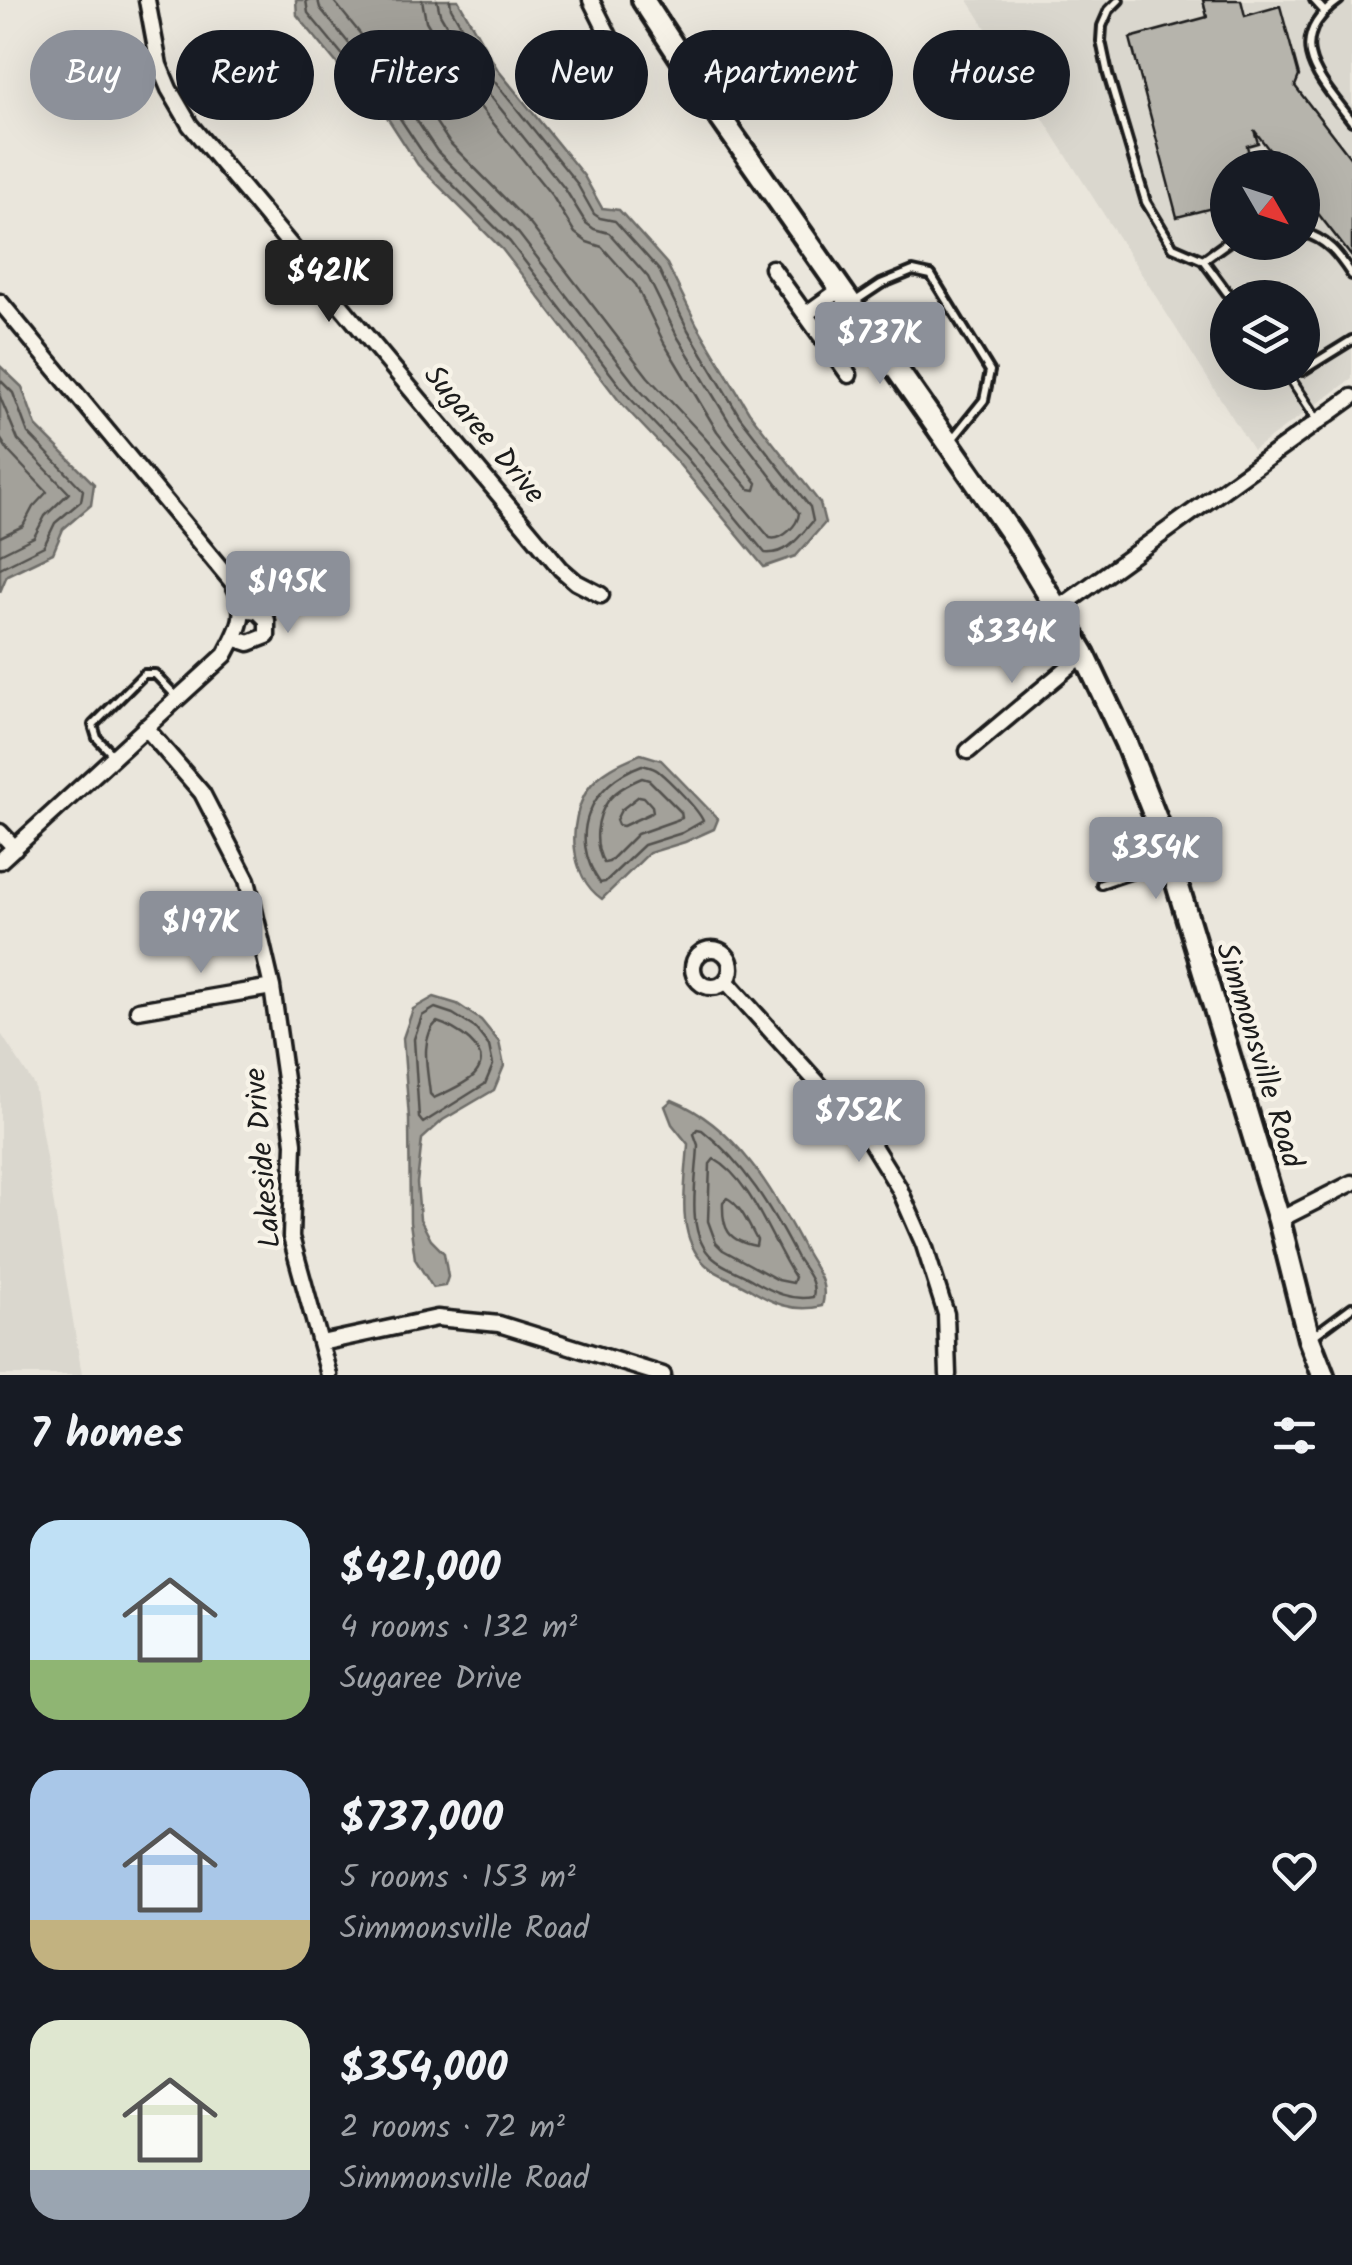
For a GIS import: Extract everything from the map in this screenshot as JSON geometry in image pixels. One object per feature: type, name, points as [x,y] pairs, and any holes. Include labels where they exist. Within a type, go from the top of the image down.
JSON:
[{"type":"street","name":"Sugaree Drive","points":[[147,0],[160,65],[190,125],[561,569],[601,595]]},
{"type":"street","points":[[591,0],[606,30]]},
{"type":"street","name":"Simmonsville Road","points":[[649,2],[713,108],[1015,540],[1084,654],[1162,834],[1323,1375]]},
{"type":"street","points":[[772,268],[849,375]]},
{"type":"street","points":[[806,314],[846,296]]},
{"type":"street","points":[[0,302],[234,583],[242,601],[239,628],[225,655],[0,862]]},
{"type":"street","points":[[1058,609],[1352,397]]},
{"type":"street","points":[[234,638],[249,644],[266,636],[267,620],[258,611],[242,609]]},
{"type":"street","points":[[968,751],[1084,654]]},
{"type":"street","name":"Lakeside Drive","points":[[145,727],[202,792],[247,880],[272,987],[294,1142],[292,1237],[330,1375]]},
{"type":"street","points":[[0,832],[15,848]]},
{"type":"street","points":[[726,982],[870,1141],[899,1188],[924,1245],[946,1314],[948,1375]]},
{"type":"street","points":[[138,1010],[272,987]]},
{"type":"street","points":[[1279,1220],[1352,1183]]},
{"type":"street","points":[[321,1343],[437,1318],[499,1324],[663,1375]]},
{"type":"lane","points":[[1119,0],[1109,10],[1101,41],[1146,202],[1173,247],[1203,260],[1217,280]]},
{"type":"lane","points":[[1314,0],[1324,10]]},
{"type":"lane","points":[[1338,0],[1324,10],[1312,30],[1309,56],[1318,76],[1352,121]]},
{"type":"lane","points":[[1320,240],[1336,250],[1352,274]]},
{"type":"lane","points":[[1203,260],[1210,254]]},
{"type":"lane","points":[[846,296],[913,271],[931,274],[990,371],[984,400],[949,442]]},
{"type":"lane","points":[[1320,360],[1352,340]]},
{"type":"lane","points":[[1298,390],[1318,420]]},
{"type":"lane","points":[[114,756],[97,738],[94,724],[144,674],[155,674],[178,698]]},
{"type":"lane","points":[[1101,884],[1170,861]]},
{"type":"lane","points":[[1310,1339],[1352,1307]]},
{"type":"shaded area","points":[[968,0],[1352,0],[1352,379],[1253,450],[1215,390],[1320,390],[1320,280],[1210,280],[1210,382],[1044,120],[1070,120],[1070,30],[987,30]]},
{"type":"shaded area","points":[[0,1032],[34,1085],[82,1375],[0,1375]]},
{"type":"water","points":[[296,0],[458,0],[475,30],[334,30],[334,60],[314,36],[314,30],[309,30],[297,15]]},
{"type":"water","points":[[495,65],[515,91],[515,120],[539,120],[584,176],[602,208],[619,210],[667,264],[697,325],[749,412],[820,503],[825,523],[796,556],[764,567],[678,463],[620,402],[502,249],[418,165],[389,120],[495,120]]},
{"type":"water","points":[[0,366],[22,387],[36,426],[94,484],[91,505],[63,529],[53,553],[7,575],[0,592]]},
{"type":"water","points":[[641,754],[661,760],[718,819],[714,829],[649,853],[602,899],[583,877],[578,863],[574,832],[581,802],[599,777]]},
{"type":"water","points":[[434,997],[457,1004],[481,1020],[499,1042],[504,1066],[494,1090],[443,1120],[422,1139],[417,1183],[420,1219],[431,1240],[444,1253],[448,1277],[445,1286],[433,1288],[415,1259],[410,1222],[403,1038],[413,1009]]},
{"type":"water","points":[[672,1100],[715,1126],[751,1162],[820,1276],[824,1290],[822,1306],[802,1308],[774,1302],[715,1272],[696,1253],[689,1239],[684,1208],[688,1144],[672,1124],[665,1106]]},
{"type":"building","points":[[1203,0],[1241,0],[1245,16],[1280,6],[1299,76],[1295,86],[1352,160],[1352,257],[1320,216],[1320,150],[1269,150],[1254,130],[1258,143],[1247,146],[1248,150],[1210,150],[1210,209],[1177,217],[1130,38],[1207,17]]}]
